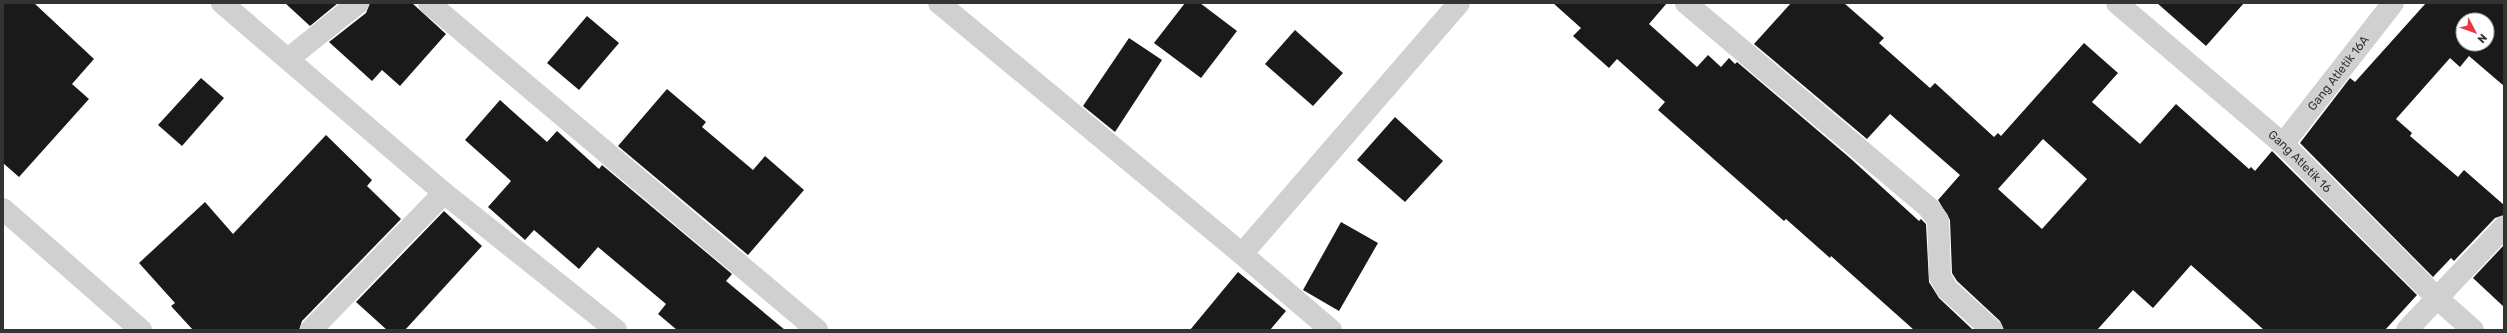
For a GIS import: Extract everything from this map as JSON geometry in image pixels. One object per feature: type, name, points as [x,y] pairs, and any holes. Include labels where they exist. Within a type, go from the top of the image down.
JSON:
[{"type":"street","points":[[222,3],[444,193],[616,330]]},
{"type":"street","points":[[288,59],[358,3]]},
{"type":"street","points":[[429,3],[817,330]]},
{"type":"street","points":[[939,3],[1242,254],[1330,330]]},
{"type":"street","points":[[1242,254],[1459,3]]},
{"type":"street","points":[[1686,3],[1928,207],[1938,220],[1940,276],[1947,289],[1992,330]]},
{"type":"street","name":"Gang Atletik 16","points":[[2117,3],[2283,144],[2437,298],[2473,330]]},
{"type":"street","name":"Gang Atletik 16A","points":[[2283,144],[2394,3]]},
{"type":"street","points":[[311,330],[444,193]]},
{"type":"street","points":[[3,209],[142,330]]},
{"type":"street","points":[[2407,330],[2504,228]]},
{"type":"building","points":[[3,3],[34,3],[94,59],[72,84],[89,99],[19,177],[3,163]]},
{"type":"building","points":[[285,3],[338,3],[310,26]]},
{"type":"building","points":[[370,3],[412,3],[446,34],[400,86],[382,70],[372,81],[329,42],[366,13]]},
{"type":"building","points":[[1185,3],[1200,3],[1237,31],[1201,78],[1154,43]]},
{"type":"building","points":[[1553,3],[1667,3],[1649,24],[1697,67],[1708,55],[1721,67],[1729,58],[1735,64],[1737,62],[1850,158],[1919,221],[1921,219],[1926,224],[1929,282],[1939,298],[1973,330],[1914,330],[1831,256],[1830,258],[1786,219],[1784,221],[1658,110],[1665,102],[1617,59],[1609,68],[1573,36],[1581,28]]},
{"type":"building","points":[[1791,3],[1844,3],[1884,38],[1879,43],[1930,88],[1935,83],[1994,137],[1998,133],[2001,136],[2084,43],[2118,73],[2092,102],[2140,144],[2176,104],[2249,169],[2251,167],[2255,171],[2272,151],[2417,295],[2385,330],[2264,330],[2191,265],[2153,308],[2133,290],[2097,330],[2004,330],[2000,321],[1957,281],[1952,273],[1950,220],[1938,200],[1960,175],[1890,114],[1867,139],[1754,44]],"holes":[[[2043,139],[2087,179],[2042,229],[1998,189]]]},
{"type":"building","points":[[2157,3],[2244,3],[2206,46]]},
{"type":"building","points":[[2426,3],[2504,3],[2504,86],[2469,56],[2460,67],[2450,58],[2396,119],[2412,133],[2410,136],[2458,177],[2464,170],[2504,205],[2504,215],[2495,218],[2454,261],[2451,258],[2433,277],[2300,143],[2350,78],[2355,82]]},
{"type":"building","points":[[587,16],[619,43],[579,90],[547,63]]},
{"type":"building","points":[[1295,30],[1343,73],[1313,106],[1265,64]]},
{"type":"building","points":[[1129,38],[1162,60],[1115,132],[1083,106]]},
{"type":"building","points":[[201,78],[224,98],[182,146],[158,125]]},
{"type":"building","points":[[667,89],[706,122],[702,127],[753,170],[765,156],[804,190],[748,255],[618,146]]},
{"type":"building","points":[[500,100],[547,142],[557,131],[599,169],[602,165],[732,274],[726,281],[785,330],[677,330],[658,314],[666,304],[598,247],[579,269],[534,230],[525,240],[488,207],[511,181],[465,140]]},
{"type":"building","points":[[1395,117],[1443,161],[1405,202],[1357,160]]},
{"type":"building","points":[[326,135],[372,180],[367,186],[401,219],[302,321],[299,330],[193,330],[171,306],[175,303],[139,263],[205,202],[233,234]]},
{"type":"building","points":[[444,211],[482,246],[405,330],[387,330],[356,302]]},
{"type":"building","points":[[1341,222],[1378,243],[1339,311],[1303,290]]},
{"type":"building","points":[[2504,245],[2504,307],[2473,278]]},
{"type":"building","points":[[1238,272],[1286,311],[1270,330],[1190,330]]}]
